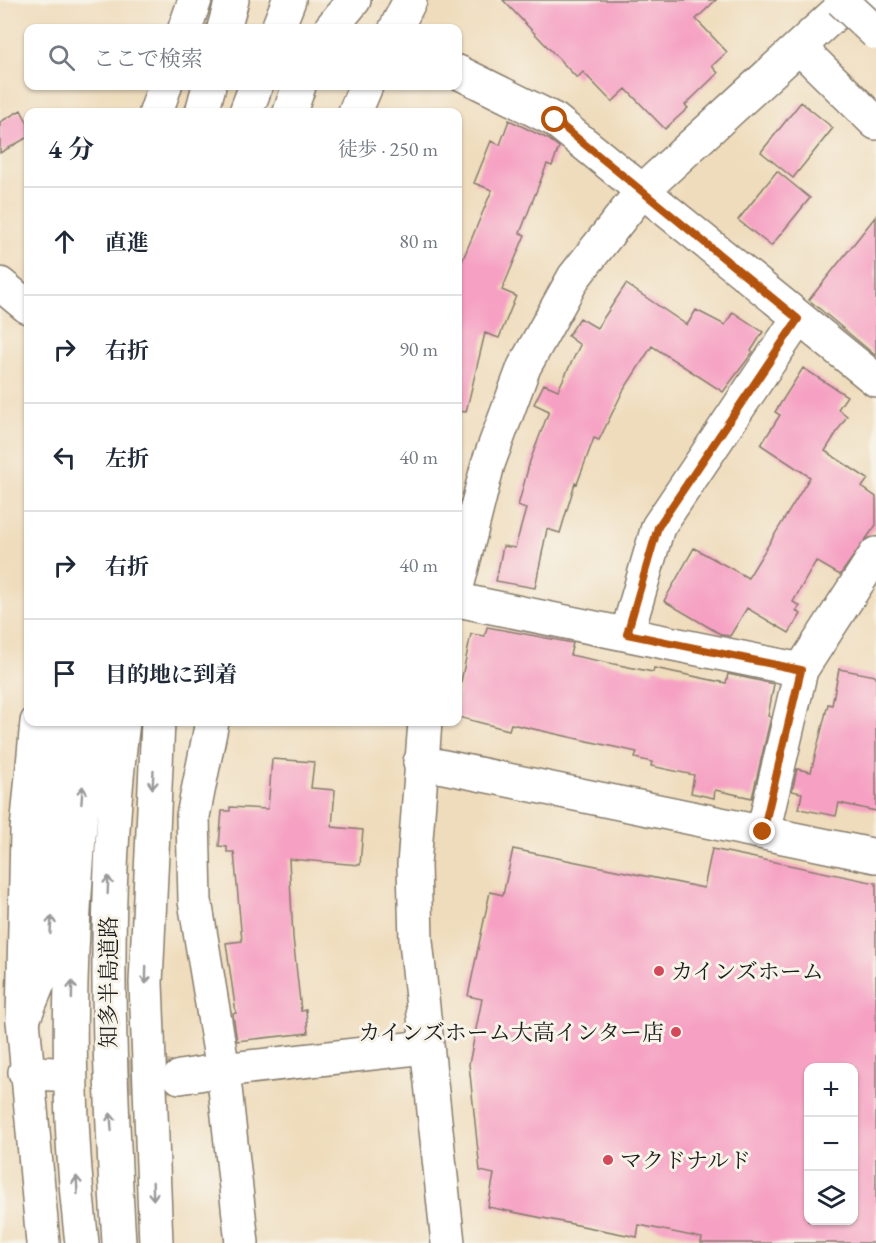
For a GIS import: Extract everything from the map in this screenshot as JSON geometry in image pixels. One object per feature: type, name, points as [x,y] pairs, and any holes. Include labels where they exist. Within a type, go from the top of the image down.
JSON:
[{"type":"main road","points":[[186,24],[195,0]]},
{"type":"main road","points":[[225,24],[232,0]]},
{"type":"main road","points":[[269,24],[276,0]]},
{"type":"main road","points":[[280,24],[289,0]]},
{"type":"main road","points":[[322,24],[333,0]]},
{"type":"main road","points":[[334,24],[354,0]]},
{"type":"main road","points":[[398,24],[410,0]]},
{"type":"main road","points":[[841,0],[876,33]]},
{"type":"main road","points":[[462,567],[488,464],[524,367],[573,277],[642,191],[850,0]]},
{"type":"main road","points":[[799,47],[876,123]]},
{"type":"main road","points":[[462,74],[555,120],[876,380]]},
{"type":"main road","points":[[157,108],[164,90]]},
{"type":"main road","points":[[203,108],[208,90]]},
{"type":"main road","points":[[246,108],[253,90]]},
{"type":"main road","points":[[291,108],[298,90]]},
{"type":"main road","points":[[357,108],[364,90]]},
{"type":"main road","points":[[0,284],[24,304]]},
{"type":"main road","points":[[627,634],[658,527],[798,319]]},
{"type":"main road","points":[[763,832],[801,670],[876,554]]},
{"type":"main road","points":[[462,601],[801,670]]},
{"type":"main road","points":[[37,726],[27,830],[23,1020],[39,1073],[43,1243]]},
{"type":"main road","points":[[23,1020],[49,957],[63,726]]},
{"type":"main road","points":[[82,1243],[78,1210],[70,1046],[73,921],[90,726]]},
{"type":"main road","name":"知多半島道路","points":[[119,1243],[110,1098],[108,886],[113,797],[122,726]]},
{"type":"main road","name":"知多半島道路","points":[[156,1243],[146,983],[158,726]]},
{"type":"main road","points":[[211,726],[193,816],[195,901],[223,1070],[242,1243]]},
{"type":"main road","points":[[424,726],[414,865],[416,941],[448,1243]]},
{"type":"main road","points":[[420,762],[876,856]]},
{"type":"main road","points":[[180,1077],[426,1047]]},
{"type":"building","points":[[503,0],[716,0],[696,19],[727,52],[712,66],[718,73],[685,105],[688,108],[665,129],[626,89],[612,102],[583,72],[577,78]]},
{"type":"building","points":[[801,102],[833,128],[793,178],[761,152]]},
{"type":"building","points":[[21,110],[24,116],[24,139],[0,153],[0,122]]},
{"type":"building","points":[[509,120],[548,139],[559,147],[552,166],[547,164],[520,233],[525,235],[502,290],[516,296],[499,338],[485,333],[466,412],[462,412],[462,261],[492,190],[474,183],[491,141],[500,145]]},
{"type":"building","points":[[777,171],[810,198],[771,246],[738,220]]},
{"type":"building","points":[[876,216],[876,356],[809,300]]},
{"type":"building","points":[[626,284],[687,325],[696,310],[725,325],[733,312],[763,332],[751,351],[753,352],[723,392],[652,346],[623,391],[599,440],[594,438],[577,484],[575,483],[560,533],[547,529],[535,588],[496,581],[503,546],[515,548],[526,509],[518,506],[530,461],[549,411],[534,404],[544,384],[558,390],[580,345],[568,336],[580,318],[597,328]]},
{"type":"building","points":[[803,368],[847,396],[838,409],[847,416],[825,451],[868,479],[862,487],[876,497],[876,525],[840,575],[816,561],[793,602],[800,606],[796,611],[801,614],[789,633],[747,608],[730,636],[722,635],[664,601],[694,548],[748,578],[810,477],[761,445],[780,415],[775,412]]},
{"type":"building","points":[[487,627],[573,643],[570,655],[653,672],[654,668],[726,683],[728,674],[774,684],[768,716],[771,717],[752,798],[715,790],[714,798],[691,793],[694,775],[651,766],[652,762],[635,758],[637,752],[511,724],[509,730],[462,718],[462,677],[471,634],[485,636]]},
{"type":"building","points":[[839,669],[876,676],[876,811],[839,803],[836,816],[799,809],[802,793],[792,791],[797,769],[811,772],[828,704],[832,705]]},
{"type":"building","points":[[272,759],[314,762],[311,788],[335,790],[332,827],[363,830],[360,865],[289,859],[293,937],[301,1011],[306,1010],[308,1033],[237,1041],[233,1014],[236,1013],[226,943],[242,941],[234,852],[227,852],[227,847],[219,846],[222,811],[230,811],[230,807],[268,809]]},
{"type":"building","name":"カインズホーム","points":[[513,849],[704,888],[712,849],[876,883],[876,1243],[701,1243],[702,1238],[639,1225],[637,1237],[488,1207],[494,1174],[480,1171],[469,1064],[482,999],[468,996],[490,892],[503,895]]},
{"type":"tunnel","points":[[53,1074],[179,1077]]},
{"type":"place","name":"カインズホーム","points":[[659,971]]},
{"type":"place","name":"カインズホーム大高インター店","points":[[676,1032]]},
{"type":"place","name":"マクドナルド","points":[[608,1160]]},
{"type":"route","points":[[555,120],[798,319],[658,527],[627,634],[801,670],[763,832]]}]
